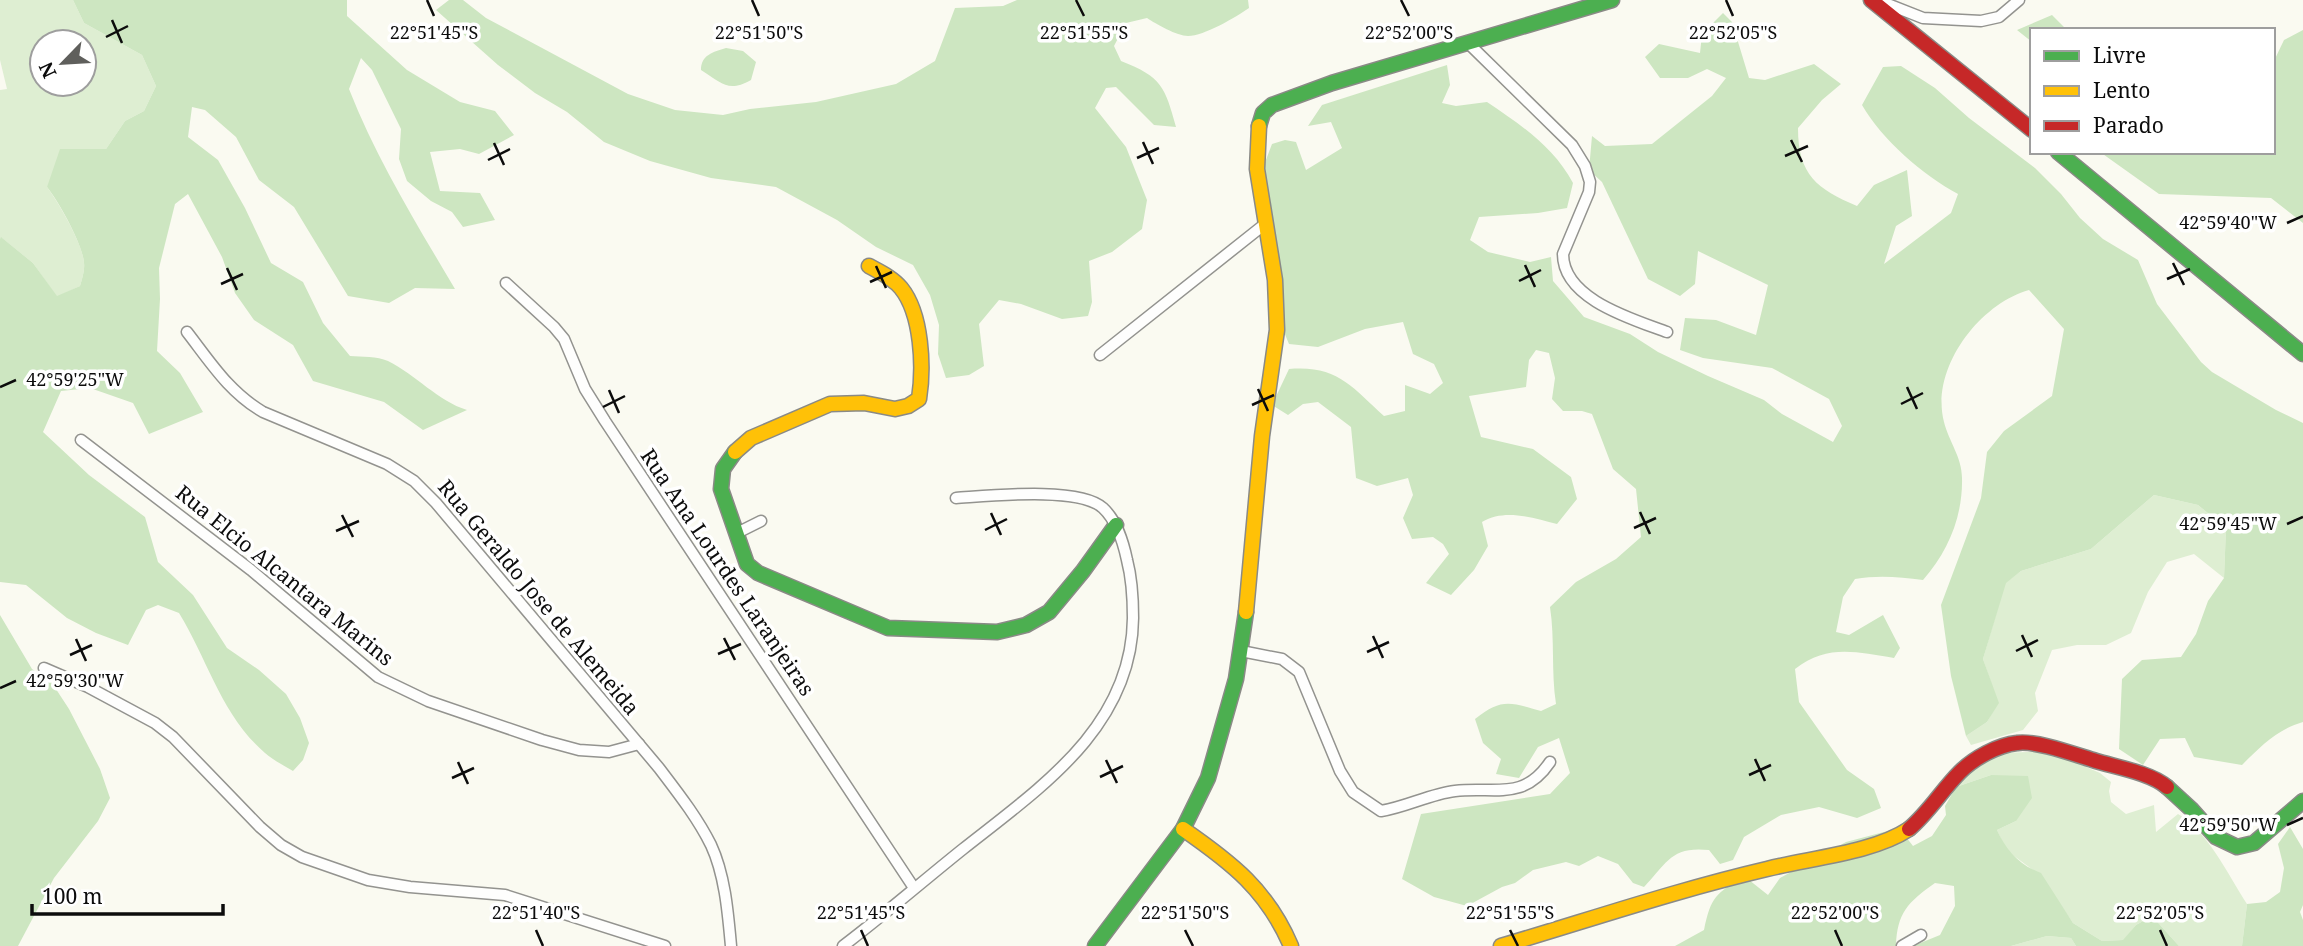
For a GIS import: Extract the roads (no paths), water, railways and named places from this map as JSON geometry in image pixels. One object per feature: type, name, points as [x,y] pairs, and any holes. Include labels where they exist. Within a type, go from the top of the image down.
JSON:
[{"type":"street","points":[[1095,946],[1183,829],[1208,778],[1222,734],[1241,651],[1257,475],[1277,330],[1275,280],[1257,169],[1259,125],[1264,113],[1272,105],[1332,83],[1612,0]]},
{"type":"street","points":[[1872,1],[1885,3],[1923,18],[1980,21],[1999,17],[2019,0]]},
{"type":"street","points":[[1872,1],[2030,129]]},
{"type":"street","points":[[1467,43],[1572,145],[1585,166],[1590,182],[1589,192],[1563,254],[1563,263],[1571,281],[1585,294],[1619,313],[1667,332]]},
{"type":"street","points":[[2060,154],[2303,354]]},
{"type":"street","points":[[1100,355],[1265,224]]},
{"type":"street","points":[[869,266],[892,279],[909,301],[921,362],[923,384],[919,399],[908,406],[895,409],[864,403],[830,404],[751,438],[730,456],[723,469],[721,489],[747,564],[758,573],[858,618],[888,628],[978,632],[1011,629],[1049,612],[1116,525]]},
{"type":"street","name":"Rua Ana Lourdes Laranjeiras","points":[[506,282],[564,339],[585,389],[605,421],[914,888]]},
{"type":"street","name":"Rua Geraldo Jose de Alemeida","points":[[187,332],[231,389],[244,401],[263,412],[387,464],[414,481],[436,503],[639,744],[691,811],[712,846],[725,894],[731,946]]},
{"type":"street","name":"Rua Elcio Alcantara Marins","points":[[81,440],[251,570],[378,677],[428,702],[567,747],[608,752],[639,744]]},
{"type":"street","points":[[843,946],[1043,785],[1082,746],[1104,717],[1119,685],[1132,642],[1132,591],[1129,572],[1116,525],[1102,507],[1088,499],[1068,495],[957,498]]},
{"type":"street","points":[[737,533],[761,521]]},
{"type":"street","points":[[1241,651],[1282,659],[1299,672],[1340,771],[1353,792],[1381,811],[1456,791],[1516,789],[1536,780],[1550,762]]},
{"type":"street","points":[[44,668],[88,687],[155,723],[173,737],[260,827],[302,858],[368,880],[410,887],[505,895],[665,946]]},
{"type":"street","points":[[1501,946],[1765,869],[1873,845],[1900,835],[1912,827],[1971,762],[2010,744],[2033,743],[2162,783],[2216,836],[2227,844],[2238,847],[2254,843],[2303,800]]},
{"type":"street","points":[[1183,829],[1246,875],[1266,897],[1291,946]]},
{"type":"street","points":[[1902,946],[1921,935]]}]
